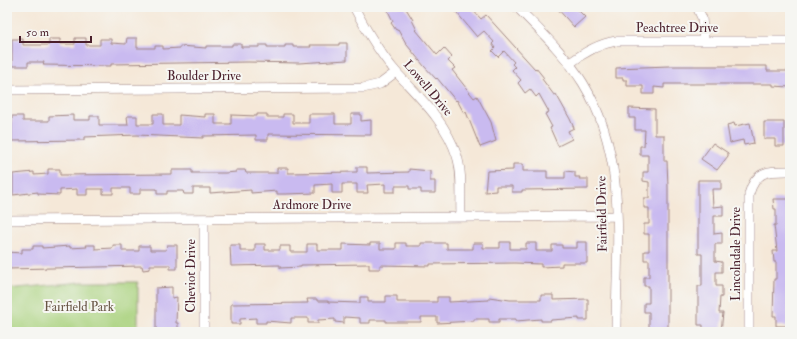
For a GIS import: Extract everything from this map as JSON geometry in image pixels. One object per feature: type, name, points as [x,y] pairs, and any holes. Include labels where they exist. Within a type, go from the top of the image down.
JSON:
[{"type":"street","name":"Lowell Drive","points":[[354,7],[363,24],[396,72],[435,114],[451,140],[460,174],[461,217]]},
{"type":"street","name":"Fairfield Drive","points":[[517,7],[569,64],[590,96],[605,130],[615,177],[616,332]]},
{"type":"street","points":[[697,7],[702,18],[704,41]]},
{"type":"street","name":"Peachtree Drive","points":[[569,64],[590,49],[604,43],[630,40],[790,41]]},
{"type":"street","name":"Boulder Drive","points":[[7,90],[363,88],[380,84],[396,72]]},
{"type":"street","name":"Lincolndale Drive","points":[[748,332],[749,194],[756,178],[770,171],[790,171]]},
{"type":"street","name":"Ardmore Drive","points":[[7,220],[616,216]]},
{"type":"street","name":"Cheviot Drive","points":[[204,219],[204,332]]},
{"type":"green space","name":"Fairfield Park","points":[[82,282],[138,282],[138,332],[7,332],[7,289]]},
{"type":"building","points":[[386,7],[405,7],[413,20],[416,30],[437,55],[444,48],[452,57],[448,61],[455,68],[452,70],[474,98],[477,96],[491,122],[496,141],[480,147],[466,112],[464,113],[457,100],[456,101],[437,78],[436,79],[424,66],[407,45],[398,29],[396,30],[391,23],[393,21]]},
{"type":"building","points":[[452,7],[470,7],[481,19],[486,15],[535,69],[536,68],[554,95],[556,94],[570,119],[574,128],[568,131],[572,139],[558,146],[550,128],[552,127],[545,114],[549,112],[539,94],[536,97],[530,89],[525,93],[518,83],[521,80],[512,70],[515,67],[512,64],[514,62],[504,51],[498,57],[492,51],[495,48],[492,44],[494,42],[484,31],[477,37]]},
{"type":"building","points":[[556,7],[575,7],[585,17],[574,27]]},
{"type":"building","points":[[75,38],[86,38],[86,45],[100,45],[100,39],[111,39],[111,43],[126,44],[127,38],[137,38],[137,48],[155,48],[155,46],[163,46],[163,49],[180,48],[180,46],[206,48],[206,46],[232,46],[232,44],[241,44],[241,47],[259,47],[259,45],[267,45],[267,47],[285,47],[285,45],[293,45],[293,47],[311,47],[310,45],[339,45],[339,43],[347,43],[347,60],[299,63],[248,62],[111,64],[111,66],[43,65],[44,62],[28,62],[28,66],[12,66],[12,39],[23,39],[23,45],[49,45],[49,39],[60,39],[60,44],[75,44]]},
{"type":"building","points":[[669,66],[767,66],[767,71],[790,71],[790,87],[773,86],[773,84],[664,84],[664,88],[654,87],[654,94],[643,94],[643,86],[627,86],[627,80],[623,80],[623,78],[616,78],[616,68]]},
{"type":"building","points":[[629,108],[655,109],[655,135],[664,135],[664,161],[667,161],[668,187],[668,332],[649,332],[649,312],[644,312],[644,303],[649,303],[649,286],[644,286],[644,277],[649,277],[649,260],[644,260],[644,251],[649,251],[649,234],[644,234],[644,224],[649,224],[649,208],[644,208],[644,198],[649,198],[649,182],[643,181],[643,172],[648,172],[648,155],[640,155],[640,146],[644,146],[645,130],[635,130],[635,118],[629,118]]},
{"type":"building","points":[[153,114],[163,114],[163,125],[179,125],[179,115],[205,117],[205,114],[215,114],[215,124],[231,124],[231,115],[257,116],[257,114],[267,114],[267,117],[283,117],[283,114],[293,114],[293,123],[309,123],[309,114],[335,114],[335,124],[351,124],[351,114],[361,114],[361,121],[371,120],[371,135],[268,134],[268,140],[256,140],[256,135],[203,136],[203,138],[137,135],[84,137],[84,140],[12,141],[12,116],[23,116],[23,121],[49,121],[49,116],[73,115],[73,120],[90,120],[90,116],[99,116],[99,125],[128,125],[127,116],[137,116],[137,124],[153,124]]},
{"type":"building","points":[[764,122],[784,122],[784,146],[775,146],[775,139],[764,139]]},
{"type":"building","points":[[734,123],[735,126],[750,123],[754,143],[744,145],[743,140],[730,143],[727,125]]},
{"type":"building","points":[[713,143],[728,153],[728,156],[717,170],[701,159]]},
{"type":"building","points":[[513,164],[523,164],[523,171],[547,171],[547,178],[565,178],[565,171],[575,172],[575,177],[580,177],[579,179],[588,179],[588,189],[522,190],[522,192],[512,192],[512,186],[496,186],[496,191],[485,192],[487,171],[513,170]]},
{"type":"building","points":[[357,167],[367,167],[367,173],[409,172],[409,169],[430,171],[430,181],[435,181],[435,193],[421,193],[421,189],[409,189],[409,186],[395,186],[395,192],[385,192],[385,184],[367,185],[368,193],[357,193],[357,184],[342,184],[342,193],[332,193],[332,184],[315,185],[315,193],[286,194],[277,194],[277,191],[251,193],[251,190],[210,193],[210,188],[193,188],[193,194],[184,194],[183,191],[167,191],[167,194],[157,194],[157,189],[140,189],[140,194],[130,194],[130,188],[113,188],[113,194],[103,194],[103,189],[87,189],[87,195],[77,195],[77,189],[60,190],[60,195],[38,194],[38,192],[13,195],[13,174],[34,172],[34,175],[48,174],[48,169],[60,169],[60,175],[172,174],[172,170],[192,170],[192,173],[225,173],[236,172],[236,170],[245,170],[246,173],[277,173],[277,168],[288,168],[288,173],[357,172]]},
{"type":"building","points":[[698,180],[721,180],[721,189],[712,189],[713,207],[723,206],[723,216],[714,216],[714,234],[722,233],[722,244],[715,244],[715,261],[722,262],[722,272],[716,272],[716,286],[722,286],[722,297],[720,297],[719,313],[723,313],[721,332],[703,332],[703,325],[698,325],[698,286],[702,286],[702,254],[698,254]]},
{"type":"building","points":[[773,199],[790,199],[790,326],[776,326],[776,316],[773,316],[776,262],[774,262],[773,251],[777,251],[774,225],[776,225],[776,209],[774,209]]},
{"type":"building","points":[[500,242],[510,242],[510,249],[526,249],[526,243],[536,243],[536,251],[552,251],[552,245],[562,245],[562,248],[577,248],[577,242],[587,242],[587,263],[562,263],[562,266],[541,267],[541,264],[515,263],[430,264],[430,266],[380,265],[380,269],[369,269],[369,264],[301,265],[301,267],[280,268],[280,265],[231,266],[230,245],[240,245],[240,251],[255,251],[255,244],[265,244],[265,250],[280,250],[280,246],[290,246],[290,252],[307,252],[307,244],[317,244],[317,250],[343,250],[343,244],[370,245],[370,243],[380,243],[380,249],[396,249],[396,243],[406,243],[406,246],[421,246],[421,243],[447,243],[447,249],[473,249],[473,243],[483,243],[483,248],[500,248]]},
{"type":"building","points":[[86,245],[95,245],[95,249],[113,248],[113,245],[122,245],[122,251],[139,251],[139,246],[150,246],[150,250],[166,250],[167,245],[177,245],[177,269],[170,269],[170,265],[150,265],[150,269],[143,270],[142,266],[7,269],[7,252],[22,253],[22,249],[33,249],[33,246],[42,246],[42,248],[70,246],[70,248],[87,247]]},
{"type":"building","points":[[172,287],[172,298],[177,297],[176,323],[178,323],[178,332],[156,332],[156,288]]},
{"type":"building","points":[[541,295],[553,295],[553,300],[588,299],[588,320],[579,320],[579,318],[551,321],[541,321],[541,319],[516,321],[516,319],[499,319],[499,322],[489,322],[489,319],[474,319],[474,321],[437,323],[437,317],[421,317],[421,322],[386,322],[386,320],[370,320],[370,323],[360,323],[360,318],[344,317],[344,323],[335,322],[335,319],[318,320],[318,323],[308,323],[308,318],[291,318],[291,323],[266,321],[266,323],[256,323],[256,318],[240,319],[240,324],[231,324],[231,304],[308,303],[307,299],[317,299],[317,301],[328,302],[360,303],[360,297],[368,297],[368,302],[386,302],[386,296],[397,296],[397,302],[437,302],[437,297],[449,297],[449,302],[489,300],[489,297],[510,300],[541,300]]}]
